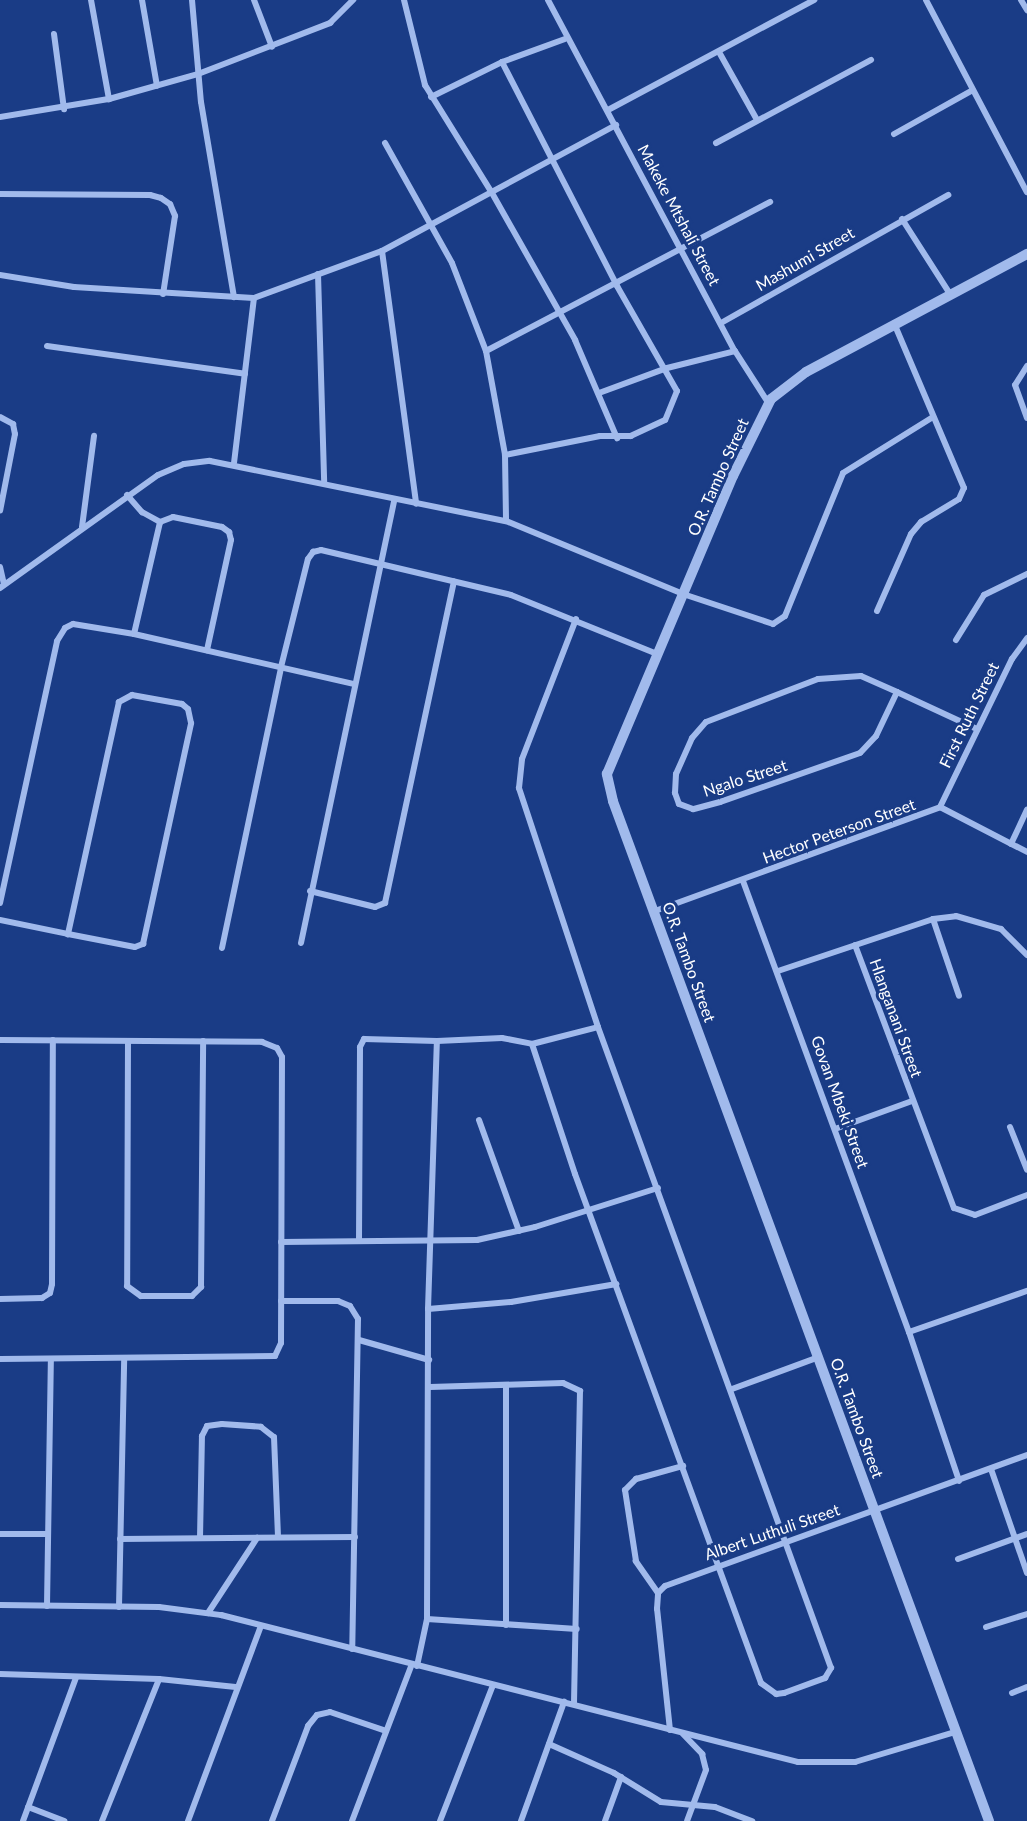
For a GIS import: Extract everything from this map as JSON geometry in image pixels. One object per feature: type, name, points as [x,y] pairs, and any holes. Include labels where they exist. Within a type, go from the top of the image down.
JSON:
[{"type":"street","points":[[91,0],[109,99]]},
{"type":"street","points":[[142,0],[158,86]]},
{"type":"street","points":[[192,0],[198,74],[234,297]]},
{"type":"street","points":[[254,0],[272,46]]},
{"type":"street","points":[[0,117],[64,109],[198,74],[330,24],[352,0]]},
{"type":"street","points":[[404,0],[420,74],[431,97],[492,193],[560,316],[599,393],[617,438]]},
{"type":"street","name":"Makeke Mtshali Street","points":[[548,0],[565,39],[608,110],[735,351],[769,404]]},
{"type":"street","points":[[608,110],[814,0]]},
{"type":"street","points":[[926,0],[1027,192]]},
{"type":"street","points":[[1021,0],[1027,10]]},
{"type":"street","points":[[54,34],[64,109]]},
{"type":"street","points":[[431,97],[502,62],[565,39]]},
{"type":"street","points":[[719,52],[756,120]]},
{"type":"street","points":[[716,143],[871,60]]},
{"type":"street","points":[[502,62],[617,286],[667,368],[677,391],[670,415],[631,436],[617,438],[600,436],[505,455]]},
{"type":"street","points":[[894,134],[973,90]]},
{"type":"street","points":[[0,275],[75,287],[254,298],[382,250],[432,226],[616,125]]},
{"type":"street","points":[[385,143],[452,263],[486,351],[505,455],[506,521]]},
{"type":"street","points":[[0,194],[150,195],[161,198],[170,204],[175,216],[163,294]]},
{"type":"street","name":"Mashumi Street","points":[[721,323],[948,195]]},
{"type":"street","points":[[486,351],[560,316],[770,202]]},
{"type":"street","points":[[902,219],[950,294]]},
{"type":"street","points":[[382,250],[416,504]]},
{"type":"street","name":"O.R. Tambo Street","points":[[989,1821],[608,787],[607,774],[683,594],[769,404],[791,381],[894,323],[1027,254]]},
{"type":"street","points":[[318,274],[324,482]]},
{"type":"street","points":[[234,463],[254,298]]},
{"type":"street","points":[[877,611],[916,527],[963,494],[963,483],[894,323]]},
{"type":"street","points":[[47,346],[245,374]]},
{"type":"street","points":[[599,393],[667,368],[735,351]]},
{"type":"street","points":[[1027,366],[1015,385],[1027,418]]},
{"type":"street","points":[[0,417],[13,424],[15,434],[0,511]]},
{"type":"street","points":[[2,586],[158,475],[184,464],[234,463],[394,500],[506,521],[683,594],[757,621],[777,623],[785,616],[843,473],[933,417]]},
{"type":"street","points":[[82,527],[94,436]]},
{"type":"street","points":[[127,495],[142,512],[160,522]]},
{"type":"street","points":[[301,943],[310,891],[394,500]]},
{"type":"street","points":[[160,522],[173,517],[222,527],[231,536],[207,650]]},
{"type":"street","points":[[134,634],[160,522]]},
{"type":"street","points":[[222,948],[280,667],[310,555],[321,550],[532,602],[657,654]]},
{"type":"street","points":[[0,567],[2,586]]},
{"type":"street","points":[[956,640],[984,595],[1027,574]]},
{"type":"street","points":[[310,891],[375,907],[385,903],[454,581]]},
{"type":"street","points":[[532,1044],[589,1210],[761,1683],[776,1694],[825,1678],[831,1672],[787,1541],[598,1027],[519,788],[522,759],[576,619]]},
{"type":"street","points":[[0,903],[59,635],[73,624],[134,634],[354,684]]},
{"type":"street","name":"First Ruth Street","points":[[940,807],[1012,659],[1027,638]]},
{"type":"street","name":"Ngalo Street","points":[[897,692],[876,736],[860,753],[720,802],[693,809],[679,804],[675,793],[676,774],[693,738],[706,722],[834,675],[861,676],[897,692],[977,729]]},
{"type":"street","points":[[0,920],[68,934],[135,947],[144,942],[191,723],[188,709],[182,704],[132,695],[119,702],[68,934]]},
{"type":"street","name":"Hector Peterson Street","points":[[655,911],[743,881],[940,807],[1027,852]]},
{"type":"street","points":[[1011,844],[1027,810]]},
{"type":"street","name":"Govan Mbeki Street","points":[[743,881],[836,1129],[909,1332],[959,1481]]},
{"type":"street","name":"Hlanganani Street","points":[[778,970],[933,919],[956,916],[983,922],[1011,937],[1027,955]]},
{"type":"street","points":[[933,919],[959,996]]},
{"type":"street","name":"Hlanganani Street","points":[[855,945],[949,1198],[958,1212],[975,1215],[1027,1195]]},
{"type":"street","points":[[359,1241],[361,1043],[370,1038],[437,1041],[502,1038],[532,1044],[598,1027]]},
{"type":"street","points":[[0,1040],[262,1042],[280,1052],[281,1242],[281,1343],[278,1353],[271,1358],[0,1359]]},
{"type":"street","points":[[0,1299],[42,1298],[50,1293],[52,1284],[53,1040]]},
{"type":"street","points":[[128,1041],[127,1286],[141,1296],[192,1296],[201,1287],[203,1041]]},
{"type":"street","points":[[352,1821],[414,1665],[427,1619],[430,1387],[428,1309],[437,1041]]},
{"type":"street","name":"Hlanganani Street","points":[[836,1129],[912,1101]]},
{"type":"street","points":[[480,1120],[519,1231]]},
{"type":"street","points":[[1010,1128],[1027,1170]]},
{"type":"street","points":[[281,1242],[477,1240],[519,1231],[658,1188]]},
{"type":"street","points":[[428,1309],[511,1302],[616,1284]]},
{"type":"street","points":[[909,1332],[1027,1291]]},
{"type":"street","points":[[281,1301],[344,1302],[356,1314],[359,1340],[352,1649]]},
{"type":"street","points":[[359,1340],[429,1360]]},
{"type":"street","points":[[732,1389],[819,1357]]},
{"type":"street","points":[[47,1606],[51,1359]]},
{"type":"street","points":[[119,1606],[124,1359]]},
{"type":"street","points":[[430,1387],[569,1384],[580,1391],[574,1704]]},
{"type":"street","points":[[506,1385],[506,1625]]},
{"type":"street","points":[[200,1538],[202,1436],[207,1426],[222,1424],[261,1427],[274,1437],[278,1537]]},
{"type":"street","name":"Albert Luthuli Street","points":[[658,1593],[669,1583],[719,1564],[959,1481],[1027,1455]]},
{"type":"street","points":[[670,1730],[658,1593],[636,1561],[625,1490],[636,1479],[683,1466]]},
{"type":"street","points":[[991,1469],[1027,1573]]},
{"type":"street","points":[[0,1534],[48,1534]]},
{"type":"street","points":[[958,1558],[1027,1534]]},
{"type":"street","points":[[120,1539],[355,1537]]},
{"type":"street","points":[[208,1613],[257,1538]]},
{"type":"street","points":[[0,1605],[119,1606],[208,1613],[574,1704],[774,1758],[818,1765],[855,1762],[955,1732]]},
{"type":"street","points":[[986,1627],[1027,1614]]},
{"type":"street","points":[[427,1619],[577,1629]]},
{"type":"street","points":[[188,1821],[236,1687],[261,1626]]},
{"type":"street","points":[[0,1674],[159,1679],[236,1687]]},
{"type":"street","points":[[23,1821],[76,1677]]},
{"type":"street","points":[[102,1821],[159,1679]]},
{"type":"street","points":[[440,1821],[493,1685]]},
{"type":"street","points":[[1012,1693],[1027,1687]]},
{"type":"street","points":[[521,1821],[564,1702]]},
{"type":"street","points":[[272,1821],[308,1726],[317,1715],[330,1712],[387,1731]]},
{"type":"street","points":[[682,1732],[706,1764],[706,1776],[687,1821]]},
{"type":"street","points":[[549,1744],[621,1777],[661,1802],[715,1807],[752,1821]]},
{"type":"street","points":[[605,1821],[621,1777]]},
{"type":"street","points":[[28,1807],[64,1821]]}]
